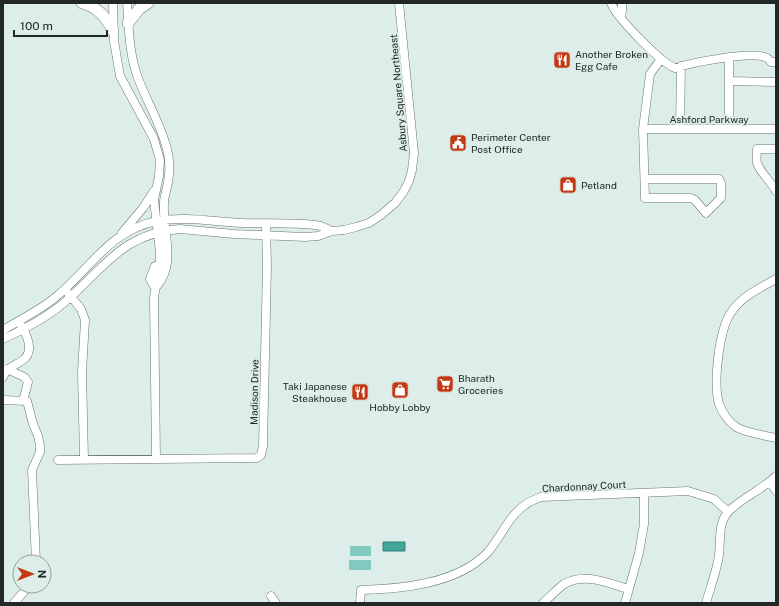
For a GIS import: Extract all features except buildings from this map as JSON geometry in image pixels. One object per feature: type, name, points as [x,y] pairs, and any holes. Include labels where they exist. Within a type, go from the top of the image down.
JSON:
[{"type":"main road","points":[[82,3],[90,5],[101,13],[114,31]]},
{"type":"main road","points":[[128,23],[139,9],[148,3]]},
{"type":"street","points":[[113,3],[114,31],[118,64],[122,81],[157,147],[160,165],[154,200],[161,220]]},
{"type":"street","points":[[127,3],[132,57],[138,78],[167,150],[170,167],[161,220],[167,266],[162,278],[155,288]]},
{"type":"street","name":"Asbury Square Northeast","points":[[3,339],[44,317],[70,297],[120,250],[139,239],[162,231],[180,229],[266,236],[318,236],[332,231],[344,230],[369,223],[381,215],[395,203],[404,191],[411,175],[414,153],[399,3]]},
{"type":"street","points":[[611,3],[624,23],[661,59],[675,68],[729,57],[766,57],[771,62],[776,62]]},
{"type":"street","points":[[621,17],[622,3]]},
{"type":"street","name":"Ashford Parkway","points":[[729,57],[729,115]]},
{"type":"street","points":[[645,179],[719,179],[721,182],[721,198],[706,213],[695,200],[691,198],[645,198],[643,129],[650,74],[661,59]]},
{"type":"street","points":[[680,129],[681,66]]},
{"type":"street","points":[[729,81],[776,82]]},
{"type":"street","name":"Ashford Parkway","points":[[643,129],[776,129]]},
{"type":"street","points":[[776,149],[757,149],[757,162],[762,173],[771,182],[776,191]]},
{"type":"street","points":[[3,330],[47,304],[65,289],[101,251],[120,236],[143,208],[157,187]]},
{"type":"street","name":"Asbury Square Northeast","points":[[120,236],[138,227],[161,220],[184,219],[266,224],[317,225],[332,231]]},
{"type":"street","name":"Madison Drive","points":[[58,460],[257,458],[261,455],[263,438],[267,266],[266,224]]},
{"type":"street","points":[[156,458],[154,303],[155,288],[160,265],[162,231]]},
{"type":"street","points":[[776,279],[755,290],[731,312],[723,327],[720,342],[717,383],[719,404],[726,417],[737,428],[776,438]]},
{"type":"street","points":[[65,289],[70,297],[82,309],[84,314],[85,325],[82,372],[84,459]]},
{"type":"street","points":[[5,373],[24,360],[28,353],[29,339],[19,320]]},
{"type":"street","points":[[5,373],[24,377],[28,382],[23,401]]},
{"type":"street","points":[[3,400],[27,401],[32,424],[38,436],[40,445],[40,452],[32,470],[36,554]]},
{"type":"street","points":[[706,603],[719,559],[719,540],[722,526],[728,512],[773,479],[776,491]]},
{"type":"street","name":"Chardonnay Court","points":[[360,603],[360,590],[382,590],[435,582],[466,569],[487,554],[501,536],[514,515],[524,505],[541,497],[688,491],[714,499],[728,512]]},
{"type":"street","points":[[624,603],[639,553],[644,524],[644,492]]},
{"type":"street","points":[[543,603],[564,584],[578,579],[597,580],[628,589]]},
{"type":"street","points":[[14,603],[22,594]]},
{"type":"street","points":[[270,596],[276,603]]},
{"type":"green space","points":[[350,546],[371,546],[371,556],[350,556]]},
{"type":"green space","points":[[349,560],[371,560],[371,570],[349,570]]},
{"type":"water","points":[[383,542],[405,542],[405,551],[383,551]]},
{"type":"place","name":"Another Broken Egg Cafe","points":[[562,60]]},
{"type":"place","name":"Perimeter Center Post Office","points":[[458,143]]},
{"type":"place","name":"Petland","points":[[568,185]]},
{"type":"place","name":"Bharath Groceries","points":[[445,384]]},
{"type":"place","name":"Hobby Lobby","points":[[400,390]]},
{"type":"place","name":"Taki Japanese Steakhouse","points":[[360,392]]}]
